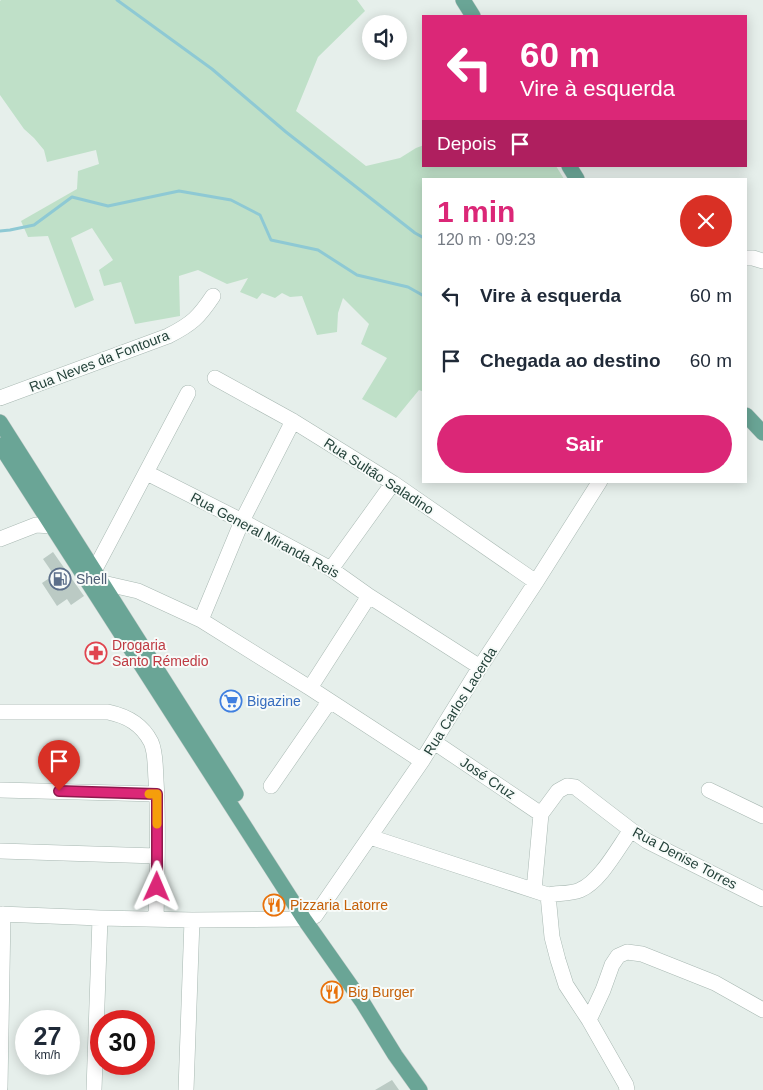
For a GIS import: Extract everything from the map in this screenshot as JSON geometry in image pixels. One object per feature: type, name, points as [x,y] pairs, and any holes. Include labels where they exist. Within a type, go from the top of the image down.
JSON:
[{"type":"main road","points":[[463,0],[472,15]]},
{"type":"main road","points":[[570,167],[576,178]]},
{"type":"main road","points":[[747,416],[763,433]]},
{"type":"main road","points":[[0,422],[99,577],[189,729]]},
{"type":"main road","points":[[0,445],[40,508],[189,729],[395,1055],[420,1090]]},
{"type":"street","points":[[747,258],[763,261]]},
{"type":"street","name":"Rua Neves da Fontoura","points":[[0,398],[181,330],[200,315],[213,296]]},
{"type":"street","name":"Rua Sultão Saladino","points":[[215,378],[293,421],[393,483],[536,582]]},
{"type":"street","points":[[188,394],[147,473],[99,577],[138,591],[200,620],[310,688],[422,761]]},
{"type":"street","points":[[200,620],[242,521],[293,421]]},
{"type":"street","name":"Rua General Miranda Reis","points":[[147,473],[331,569],[369,596],[480,667]]},
{"type":"street","points":[[331,569],[393,483]]},
{"type":"street","name":"Rua Carlos Lacerda","points":[[309,918],[370,837],[422,761],[599,483]]},
{"type":"street","points":[[3,538],[31,520],[40,508]]},
{"type":"street","points":[[3,538],[36,525],[52,526]]},
{"type":"street","points":[[310,688],[369,596]]},
{"type":"street","points":[[271,786],[329,702]]},
{"type":"street","points":[[0,712],[108,712],[122,715],[134,721],[144,731],[151,742],[154,755],[157,794],[156,919]]},
{"type":"street","name":"José Cruz","points":[[434,742],[541,814]]},
{"type":"street","name":"Rua Denise Torres","points":[[541,814],[558,791],[567,786],[575,787],[647,841],[763,899]]},
{"type":"street","points":[[0,790],[157,794]]},
{"type":"street","points":[[709,790],[763,816]]},
{"type":"street","points":[[541,814],[541,892],[563,977],[626,1084],[627,1090]]},
{"type":"street","points":[[370,837],[541,892],[578,891],[590,884],[600,874],[631,830]]},
{"type":"street","points":[[0,851],[157,856]]},
{"type":"street","points":[[0,1087],[2,914],[192,920],[309,918]]},
{"type":"street","points":[[94,1090],[100,918]]},
{"type":"street","points":[[186,1090],[192,920]]},
{"type":"street","points":[[589,1020],[612,965],[618,956],[627,952],[642,954],[715,983],[763,1010]]},
{"type":"green space","points":[[357,0],[365,11],[318,57],[296,111],[366,166],[400,158],[422,146],[422,167],[557,167],[563,178],[422,178],[422,391],[419,390],[396,418],[362,399],[387,358],[361,344],[369,324],[343,298],[338,313],[337,332],[317,335],[302,296],[290,297],[282,293],[275,298],[262,293],[257,299],[240,292],[248,278],[227,284],[198,270],[179,276],[180,316],[135,324],[121,282],[104,286],[99,270],[113,260],[92,228],[71,238],[94,300],[75,308],[48,236],[28,237],[21,221],[77,189],[78,171],[99,164],[96,150],[47,162],[44,150],[24,129],[0,95],[0,1]]},
{"type":"building","name":"Shell","points":[[53,552],[84,596],[71,605],[67,599],[57,606],[42,583],[54,575],[43,559]]},
{"type":"building","points":[[392,1080],[399,1090],[375,1090]]},
{"type":"waterway","points":[[117,0],[212,69],[286,132],[422,237]]},
{"type":"waterway","points":[[0,231],[34,225],[72,197],[108,206],[179,191],[231,200],[260,215],[271,240],[318,250],[357,275],[408,287],[422,295]]},
{"type":"slow traffic","points":[[149,794],[157,794],[157,824]]},
{"type":"place","name":"Shell","points":[[60,579]]},
{"type":"place","name":"Drogaria Santo Rémedio","points":[[96,653]]},
{"type":"place","name":"Bigazine","points":[[231,701]]},
{"type":"place","name":"Pizzaria Latorre","points":[[274,905]]},
{"type":"place","name":"Big Burger","points":[[332,992]]},
{"type":"route","points":[[59,791],[157,794],[157,887]]}]
